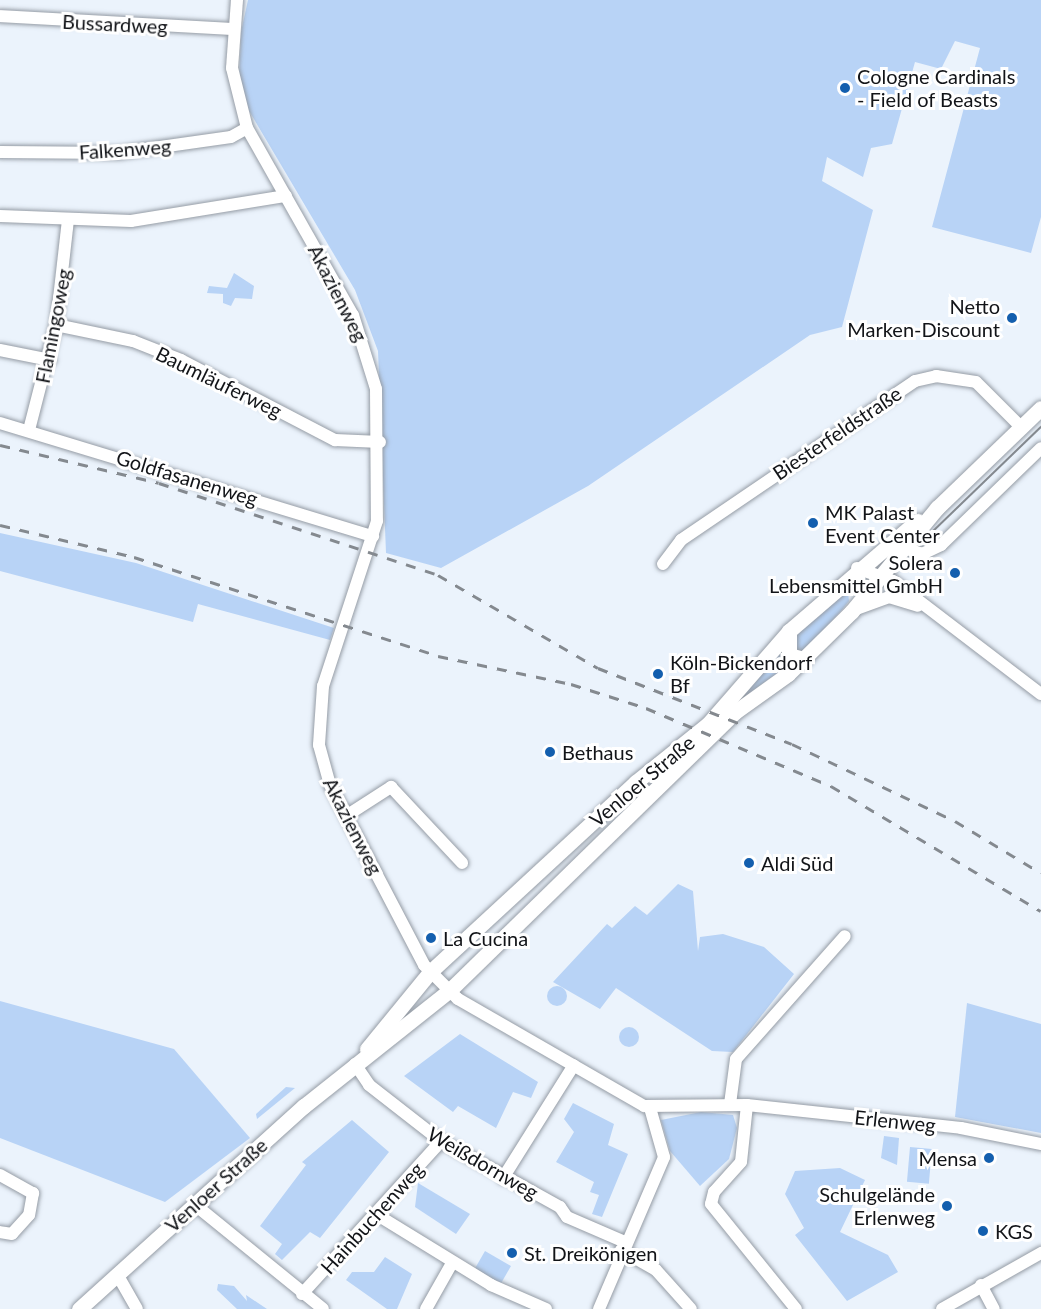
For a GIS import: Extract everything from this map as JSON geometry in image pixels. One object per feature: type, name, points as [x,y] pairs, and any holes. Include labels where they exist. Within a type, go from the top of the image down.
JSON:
[{"type":"main road","name":"Venloer Straße","points":[[80,1309],[194,1204],[355,1064],[450,990],[735,711],[804,659],[852,611],[901,548],[937,508],[1041,408]]},
{"type":"main road","name":"Venloer Straße","points":[[355,1064],[430,972],[636,782],[708,724],[789,631],[857,568],[937,508]]},
{"type":"main road","points":[[840,585],[853,589],[852,611]]},
{"type":"main road","points":[[789,631],[789,656],[804,659]]},
{"type":"street","name":"Akazienweg","points":[[237,0],[231,29],[232,68],[247,128],[365,343],[380,442],[373,536],[319,707],[324,768],[346,816],[430,972],[450,990],[650,1108]]},
{"type":"street","name":"Bussardweg","points":[[0,16],[231,29]]},
{"type":"street","name":"Falkenweg","points":[[0,152],[118,153],[231,137],[247,128]]},
{"type":"street","points":[[0,216],[131,221],[286,196]]},
{"type":"street","name":"Flamingoweg","points":[[29,430],[50,360],[68,220]]},
{"type":"street","name":"Baumläuferweg","points":[[56,325],[133,341],[182,360],[335,440],[380,442]]},
{"type":"street","points":[[0,350],[50,360]]},
{"type":"street","name":"Biesterfeldstraße","points":[[663,564],[681,540],[915,381],[936,376],[976,382],[1021,427]]},
{"type":"street","name":"Goldfasanenweg","points":[[0,423],[373,536]]},
{"type":"street","points":[[901,548],[927,554],[941,545],[1041,448]]},
{"type":"street","points":[[857,568],[881,575],[1041,694]]},
{"type":"street","points":[[852,611],[889,597],[922,607]]},
{"type":"street","points":[[346,816],[391,787],[462,863]]},
{"type":"street","points":[[730,1104],[736,1059],[845,936]]},
{"type":"street","name":"Weißdornweg","points":[[355,1064],[369,1085],[441,1141],[503,1178],[551,1202],[567,1216],[623,1246],[656,1270],[691,1309]]},
{"type":"street","points":[[503,1178],[574,1065]]},
{"type":"street","points":[[599,1309],[623,1246],[664,1157],[650,1108],[730,1104],[747,1105],[741,1162],[714,1192],[711,1204],[796,1309]]},
{"type":"street","name":"Erlenweg","points":[[747,1105],[961,1128],[1041,1144]]},
{"type":"street","name":"Hainbuchenweg","points":[[302,1294],[379,1216],[441,1141]]},
{"type":"street","points":[[0,1175],[33,1193],[29,1215],[12,1234],[0,1232]]},
{"type":"street","points":[[194,1204],[323,1309]]},
{"type":"street","points":[[379,1216],[452,1263],[546,1309]]},
{"type":"street","points":[[942,1309],[1041,1253]]},
{"type":"street","points":[[426,1309],[452,1263]]},
{"type":"street","points":[[117,1274],[137,1309]]},
{"type":"street","points":[[981,1285],[994,1309]]},
{"type":"shaded area","points":[[248,0],[1041,0],[1041,217],[1031,253],[932,227],[980,48],[955,41],[941,69],[915,62],[892,144],[871,148],[863,177],[827,157],[822,181],[873,210],[842,327],[810,335],[588,486],[441,568],[386,553],[378,351],[355,290],[245,104],[239,83],[241,32]]},
{"type":"shaded area","points":[[234,273],[254,286],[252,299],[235,298],[231,306],[223,303],[223,294],[207,293],[209,286],[227,288]]},
{"type":"shaded area","points":[[0,533],[136,563],[334,628],[330,640],[198,604],[193,622],[0,571]]},
{"type":"shaded area","points":[[848,592],[849,601],[841,611],[803,651],[794,651],[794,637],[829,602]]},
{"type":"shaded area","points":[[780,648],[790,664],[741,699],[759,677]]},
{"type":"shaded area","points":[[678,884],[693,891],[698,951],[700,937],[723,934],[764,947],[794,974],[733,1052],[712,1051],[616,988],[600,1009],[553,982],[607,924],[612,928],[635,906],[647,915]]},
{"type":"shaded area","points":[[553,986],[561,986],[567,992],[567,1000],[561,1006],[553,1006],[547,1000],[547,992]]},
{"type":"shaded area","points":[[0,1001],[174,1049],[250,1138],[165,1202],[0,1138]]},
{"type":"shaded area","points":[[967,1003],[1041,1024],[1041,1133],[955,1117]]},
{"type":"shaded area","points":[[629,1027],[636,1030],[639,1037],[636,1044],[629,1047],[622,1044],[619,1037],[622,1030]]},
{"type":"shaded area","points":[[460,1034],[538,1082],[531,1098],[513,1092],[496,1128],[458,1106],[453,1112],[404,1076]]},
{"type":"shaded area","points":[[286,1087],[295,1088],[257,1119],[256,1114]]},
{"type":"shaded area","points":[[573,1103],[614,1124],[608,1145],[628,1154],[602,1217],[592,1214],[599,1195],[590,1192],[594,1182],[556,1162],[574,1132],[564,1119]]},
{"type":"shaded area","points":[[701,1112],[733,1115],[737,1128],[729,1159],[700,1186],[670,1151],[661,1120]]},
{"type":"shaded area","points":[[352,1120],[389,1152],[320,1238],[310,1232],[282,1260],[275,1254],[282,1244],[260,1226],[306,1165],[302,1162]]},
{"type":"shaded area","points":[[884,1136],[899,1138],[897,1165],[881,1158]]},
{"type":"shaded area","points":[[910,1147],[932,1149],[929,1184],[907,1182]]},
{"type":"shaded area","points":[[840,1168],[865,1180],[840,1232],[888,1255],[898,1272],[847,1301],[795,1235],[804,1228],[785,1194],[795,1171]]},
{"type":"shaded area","points":[[418,1183],[470,1214],[456,1234],[415,1207]]},
{"type":"shaded area","points":[[485,1251],[511,1266],[500,1284],[474,1269]]},
{"type":"shaded area","points":[[385,1257],[412,1274],[397,1309],[387,1309],[346,1280],[352,1272],[374,1272]]},
{"type":"shaded area","points":[[218,1284],[234,1286],[247,1301],[246,1295],[267,1309],[237,1309],[217,1290]]},
{"type":"tram line","points":[[927,537],[1041,427]]},
{"type":"railway","points":[[0,445],[159,483],[438,575],[598,668],[792,744],[955,821],[1041,873]]},
{"type":"railway","points":[[0,525],[134,557],[438,656],[571,684],[646,708],[831,786],[1041,911]]},
{"type":"place","name":"Cologne Cardinals - Field of Beasts","points":[[845,88]]},
{"type":"place","name":"Netto Marken-Discount","points":[[1012,318]]},
{"type":"place","name":"MK Palast Event Center","points":[[813,523]]},
{"type":"place","name":"Solera Lebensmittel GmbH","points":[[955,573]]},
{"type":"place","name":"Köln-Bickendorf Bf","points":[[658,674]]},
{"type":"place","name":"Bethaus","points":[[550,752]]},
{"type":"place","name":"Aldi Süd","points":[[749,863]]},
{"type":"place","name":"La Cucina","points":[[431,938]]},
{"type":"place","name":"Mensa","points":[[989,1158]]},
{"type":"place","name":"Schulgelände Erlenweg","points":[[947,1206]]},
{"type":"place","name":"KGS","points":[[983,1231]]},
{"type":"place","name":"St. Dreikönigen","points":[[512,1253]]}]
